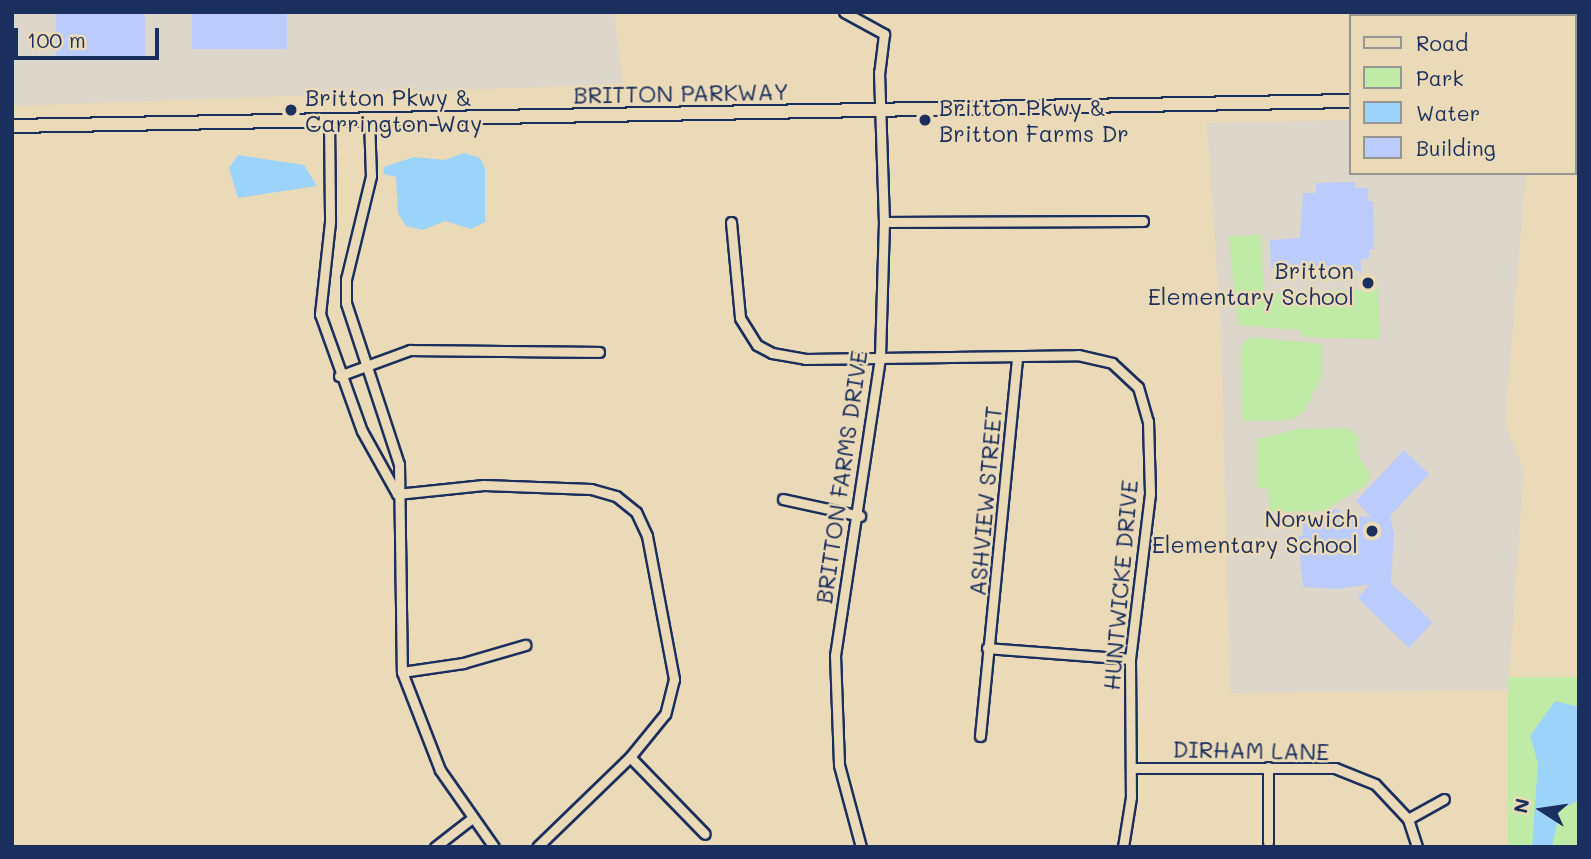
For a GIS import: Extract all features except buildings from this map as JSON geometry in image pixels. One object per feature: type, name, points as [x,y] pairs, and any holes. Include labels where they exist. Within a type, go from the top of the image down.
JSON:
[{"type":"main road","name":"BRITTON PARKWAY","points":[[12,126],[1350,101]]},
{"type":"street","name":"BRITTON FARMS DRIVE","points":[[844,12],[884,34],[884,222],[880,358],[860,516],[835,654],[834,719],[839,765],[860,847]]},
{"type":"street","points":[[329,120],[330,222],[320,314],[339,376],[384,479],[397,494]]},
{"type":"street","points":[[369,120],[371,176],[345,279],[350,326],[393,434],[399,464],[397,494],[402,672],[421,730],[471,819],[495,847]]},
{"type":"street","points":[[884,222],[1143,221]]},
{"type":"street","name":"HUNTWICKE DRIVE","points":[[730,222],[740,318],[757,345],[786,358],[1078,355],[1112,363],[1127,373],[1145,402],[1148,537],[1130,659],[1130,768],[1123,847]]},
{"type":"street","points":[[339,376],[410,349],[439,347],[599,352]]},
{"type":"street","name":"ASHVIEW STREET","points":[[980,736],[988,648],[998,587],[1017,357]]},
{"type":"street","points":[[397,494],[484,485],[591,489],[616,496],[636,512],[647,536],[674,679],[665,714],[629,757],[537,847]]},
{"type":"street","points":[[783,499],[860,516]]},
{"type":"street","points":[[402,672],[463,663],[525,645]]},
{"type":"street","points":[[988,648],[1130,659]]},
{"type":"street","points":[[629,757],[705,834]]},
{"type":"street","points":[[1268,767],[1268,842]]},
{"type":"street","name":"DIRHAM LANE","points":[[1130,768],[1335,768],[1376,784],[1408,819],[1417,847]]},
{"type":"street","points":[[1408,819],[1444,799]]},
{"type":"street","points":[[435,847],[471,819]]},
{"type":"shaded area","points":[[12,12],[614,12],[623,84],[12,106]]},
{"type":"shaded area","name":"Norwich Elementary School","points":[[1350,120],[1350,175],[1526,175],[1505,424],[1524,471],[1508,690],[1230,693],[1221,331],[1207,123]]},
{"type":"green space","points":[[1261,235],[1264,294],[1378,289],[1380,339],[1303,337],[1300,330],[1238,325],[1229,236]]},
{"type":"green space","points":[[1250,337],[1322,344],[1322,375],[1304,412],[1290,420],[1242,421],[1241,346]]},
{"type":"green space","points":[[1347,428],[1357,435],[1358,457],[1370,473],[1368,484],[1324,511],[1270,512],[1268,488],[1257,488],[1257,439],[1299,429]]},
{"type":"green space","points":[[1508,677],[1579,677],[1579,847],[1508,847]]},
{"type":"water","points":[[464,153],[480,158],[485,168],[485,222],[471,229],[445,221],[423,230],[406,226],[398,213],[396,177],[383,174],[384,167],[414,157],[444,160]]},
{"type":"water","points":[[238,155],[304,165],[317,186],[238,198],[229,168]]},
{"type":"water","points":[[1555,701],[1579,707],[1579,800],[1560,810],[1552,847],[1532,847],[1538,763],[1530,736]]},
{"type":"place","name":"Britton Pkwy & Carrington Way","points":[[291,110]]},
{"type":"place","name":"Britton Pkwy & Britton Farms Dr","points":[[925,120]]},
{"type":"place","name":"Britton Elementary School","points":[[1368,283]]},
{"type":"place","name":"Norwich Elementary School","points":[[1372,531]]}]
